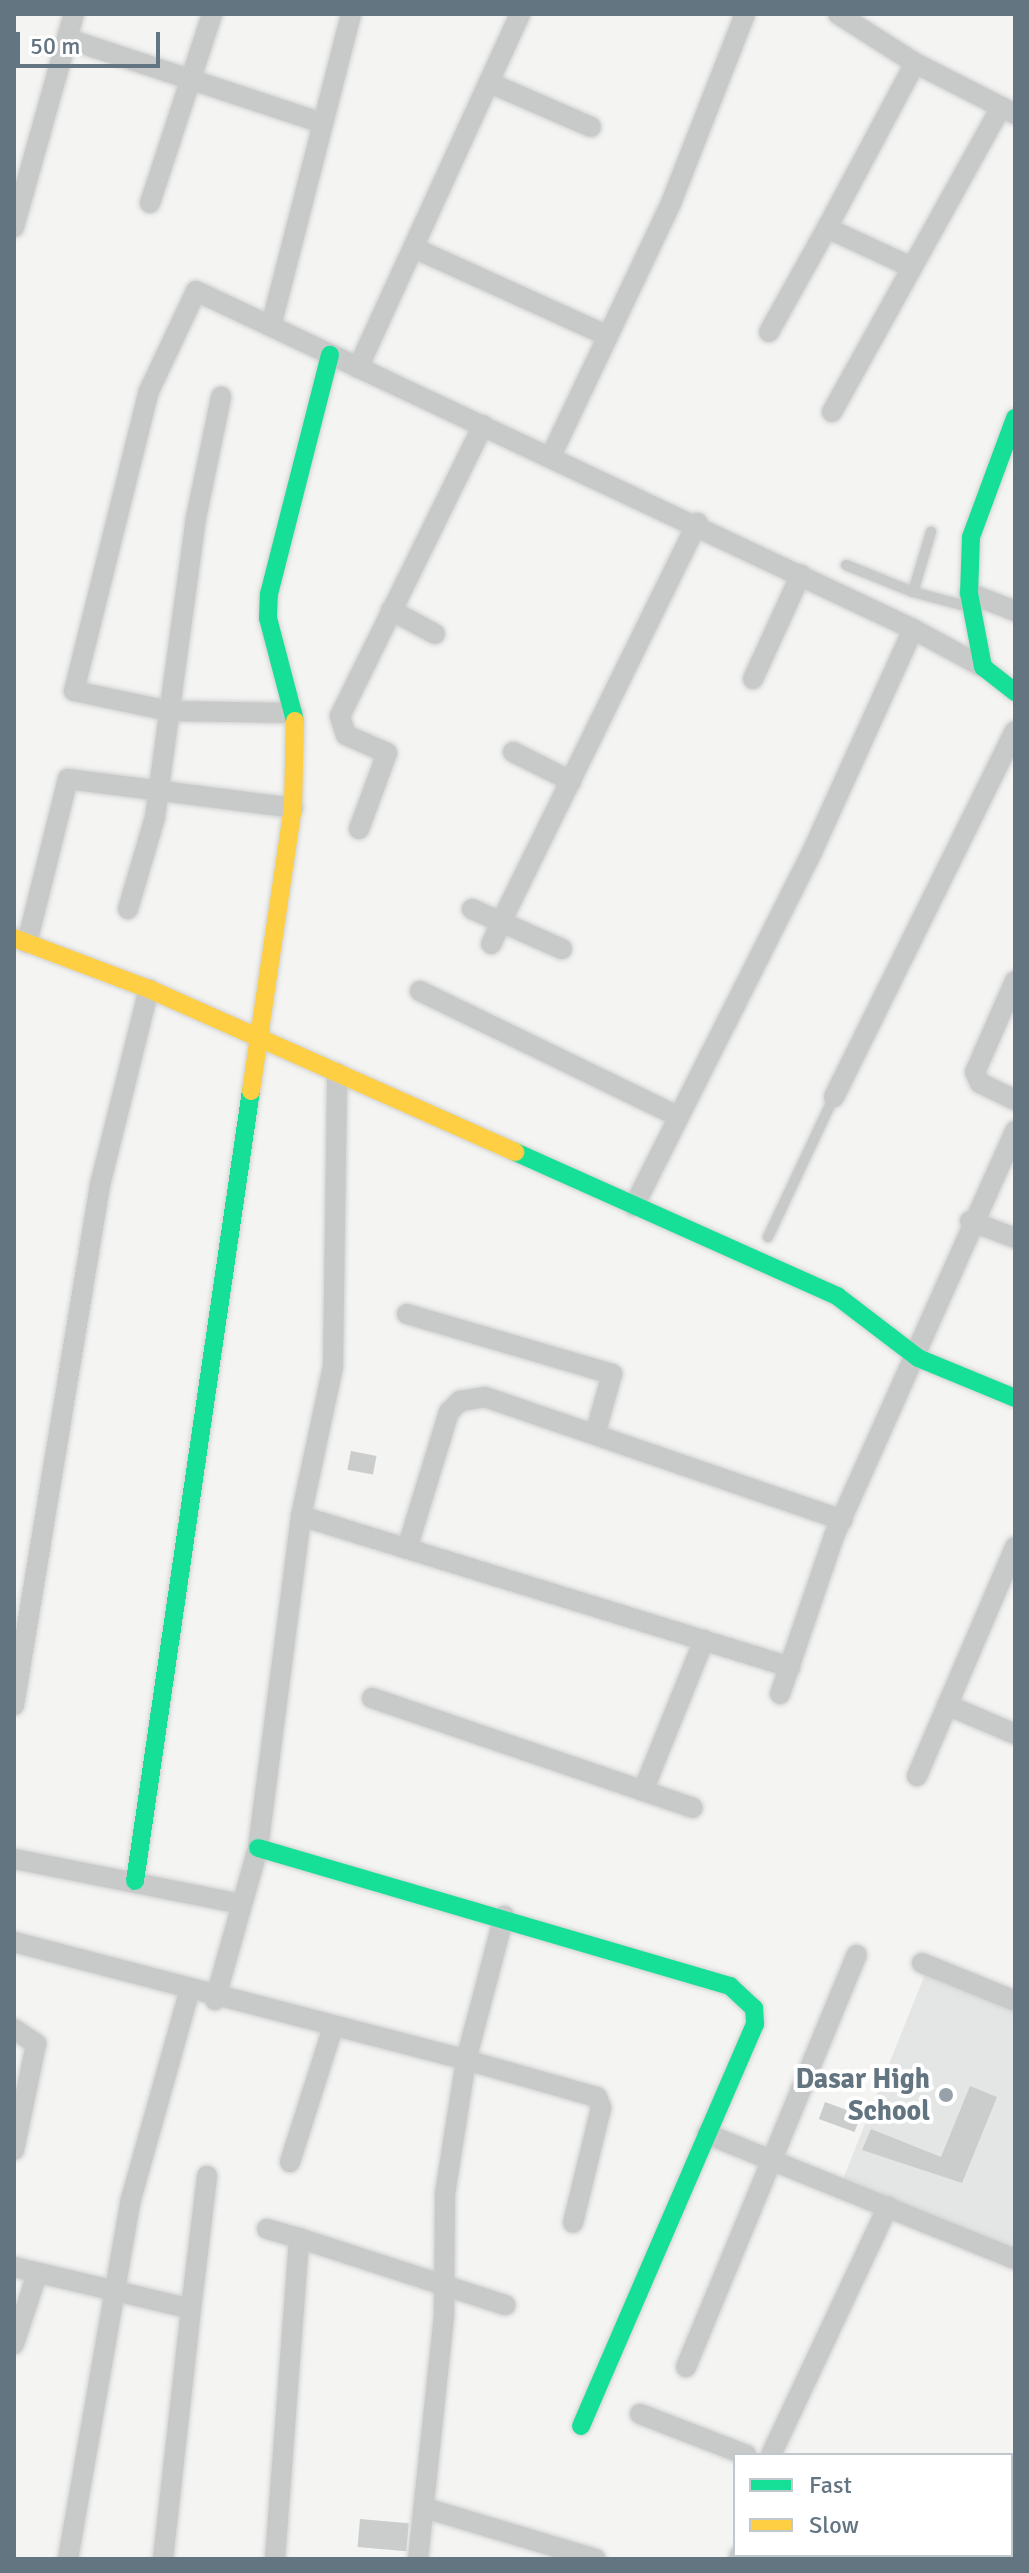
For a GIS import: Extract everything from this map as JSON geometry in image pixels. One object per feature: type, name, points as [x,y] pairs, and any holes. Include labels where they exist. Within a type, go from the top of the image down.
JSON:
[{"type":"street","points":[[14,227],[74,14]]},
{"type":"street","points":[[150,203],[212,14]]},
{"type":"street","points":[[271,326],[351,14]]},
{"type":"street","points":[[358,368],[520,14]]},
{"type":"street","points":[[551,456],[671,203],[745,14]]},
{"type":"street","points":[[832,412],[911,267],[1008,110],[915,63],[838,14]]},
{"type":"street","points":[[68,39],[189,83],[322,123]]},
{"type":"street","points":[[769,332],[915,63]]},
{"type":"street","points":[[490,83],[591,127]]},
{"type":"street","points":[[827,228],[911,267]]},
{"type":"street","points":[[414,248],[608,336]]},
{"type":"street","points":[[293,713],[169,711],[74,691],[149,391],[196,291],[697,523],[913,629],[983,667],[1015,692]]},
{"type":"street","points":[[135,1881],[293,808],[293,713],[268,618],[269,594],[330,355]]},
{"type":"street","points":[[128,909],[159,791],[169,711],[221,397]]},
{"type":"street","points":[[983,667],[970,600],[971,537],[1015,418]]},
{"type":"street","points":[[359,829],[387,753],[338,724],[483,425]]},
{"type":"street","points":[[491,944],[697,523]]},
{"type":"street","points":[[753,679],[801,574]]},
{"type":"street","points":[[970,600],[1015,611]]},
{"type":"street","points":[[391,610],[435,634]]},
{"type":"street","points":[[634,1206],[675,1115],[812,852],[913,629]]},
{"type":"street","points":[[834,1097],[1015,731]]},
{"type":"street","points":[[513,752],[571,781]]},
{"type":"street","points":[[293,808],[68,779],[20,941],[149,989],[837,1296],[918,1358],[1015,1398]]},
{"type":"street","points":[[472,909],[562,949]]},
{"type":"street","points":[[1015,981],[975,1072],[980,1083],[1015,1100]]},
{"type":"street","points":[[14,1705],[100,1185],[149,989]]},
{"type":"street","points":[[420,991],[675,1115]]},
{"type":"street","points":[[215,2000],[258,1848],[301,1516],[333,1367],[337,1073]]},
{"type":"street","points":[[780,1694],[842,1520],[918,1358],[970,1221],[1015,1131]]},
{"type":"street","points":[[970,1221],[1015,1238]]},
{"type":"street","points":[[407,1314],[612,1374],[596,1431]]},
{"type":"street","points":[[407,1549],[449,1412],[460,1401],[485,1397],[596,1431],[842,1520]]},
{"type":"street","points":[[301,1516],[790,1667]]},
{"type":"street","points":[[917,1776],[1015,1547]]},
{"type":"street","points":[[643,1791],[704,1640]]},
{"type":"street","points":[[372,1698],[693,1808]]},
{"type":"street","points":[[947,1705],[1015,1734]]},
{"type":"street","points":[[258,1848],[504,1916],[730,1986],[748,1998],[755,2024],[581,2426]]},
{"type":"street","points":[[14,1859],[242,1904]]},
{"type":"street","points":[[418,2559],[446,2288],[445,2194],[466,2060],[504,1916]]},
{"type":"street","points":[[14,1942],[215,2000],[466,2060],[597,2097],[601,2108],[573,2223]]},
{"type":"street","points":[[686,2367],[775,2161],[857,1955]]},
{"type":"street","points":[[922,1963],[1015,2001]]},
{"type":"street","points":[[68,2559],[113,2290],[189,1993]]},
{"type":"street","points":[[290,2162],[333,2027]]},
{"type":"street","points":[[14,2029],[36,2044],[14,2150]]},
{"type":"street","points":[[707,2134],[1015,2259]]},
{"type":"street","points":[[163,2559],[207,2176]]},
{"type":"street","points":[[772,2453],[888,2206]]},
{"type":"street","points":[[267,2229],[505,2305]]},
{"type":"street","points":[[275,2559],[299,2238]]},
{"type":"street","points":[[14,2267],[191,2309]]},
{"type":"street","points":[[14,2344],[37,2274]]},
{"type":"street","points":[[640,2414],[741,2453]]},
{"type":"street","points":[[425,2508],[596,2559]]},
{"type":"lane","points":[[913,592],[931,532]]},
{"type":"lane","points":[[846,565],[913,592],[970,600]]},
{"type":"lane","points":[[768,1237],[834,1097]]},
{"type":"shaded area","name":"Dasar High School","points":[[927,1969],[1015,2006],[1015,2255],[841,2184]]},
{"type":"building","points":[[351,1451],[377,1456],[373,1475],[347,1470]]},
{"type":"building","points":[[970,2086],[997,2097],[962,2183],[862,2150],[871,2129],[941,2157]]},
{"type":"building","points":[[825,2102],[861,2115],[855,2132],[819,2119]]},
{"type":"building","points":[[360,2519],[409,2523],[406,2551],[358,2547]]},
{"type":"traffic: fast","points":[[295,721],[268,618],[269,594],[330,355]]},
{"type":"traffic: fast","points":[[1015,418],[971,537],[969,593],[983,667],[1015,692]]},
{"type":"traffic: fast","points":[[135,1881],[251,1091]]},
{"type":"traffic: fast","points":[[515,1152],[837,1296],[918,1358],[1015,1398]]},
{"type":"traffic: fast","points":[[258,1848],[730,1986],[754,2008],[755,2024],[581,2426]]},
{"type":"traffic: slow","points":[[251,1091],[293,808],[295,721]]},
{"type":"traffic: slow","points":[[14,938],[149,989],[515,1152]]},
{"type":"place","name":"Dasar High School","points":[[946,2095]]}]
